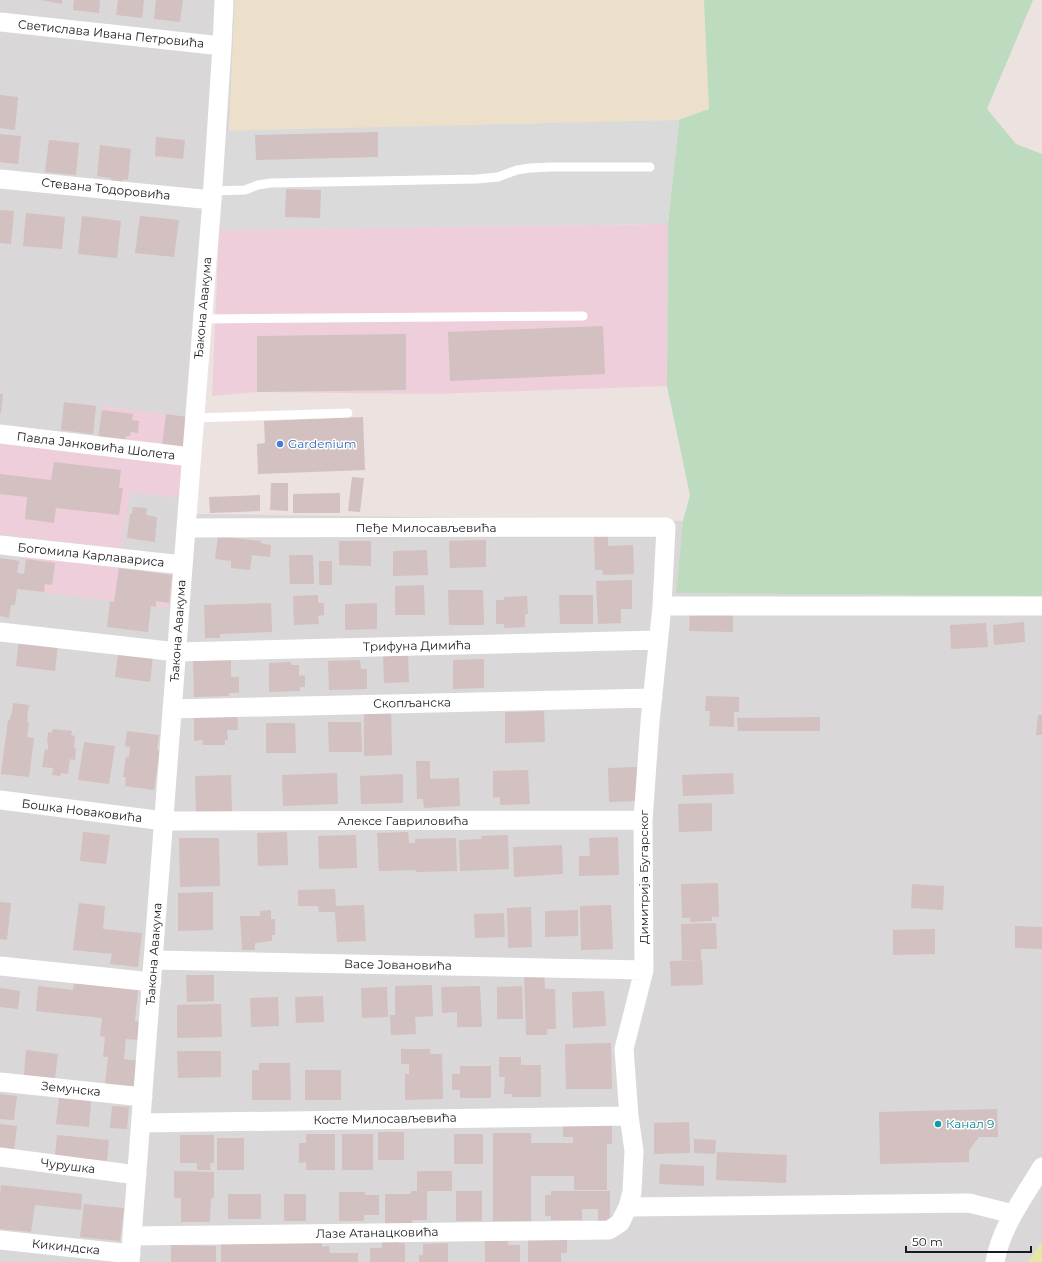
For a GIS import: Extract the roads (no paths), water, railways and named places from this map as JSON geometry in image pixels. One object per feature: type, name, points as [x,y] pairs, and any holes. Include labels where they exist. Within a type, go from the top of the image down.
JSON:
[{"type":"street","name":"Ђакона Авакума","points":[[131,1251],[212,196],[224,0]]},
{"type":"street","name":"Светислава Ивана Петровића","points":[[0,22],[222,46]]},
{"type":"street","name":"Стевана Тодоровића","points":[[0,179],[212,196]]},
{"type":"street","name":"Павла Јанковића Шолета","points":[[0,434],[191,457]]},
{"type":"street","name":"Пеђе Милосављевића","points":[[186,528],[666,527]]},
{"type":"street","name":"Димитрија Бугарског","points":[[624,1215],[632,1192],[634,1151],[629,1116],[624,1048],[644,970],[643,820],[662,606],[666,527]]},
{"type":"street","name":"Богомила Карлавариса","points":[[0,545],[183,566]]},
{"type":"street","points":[[662,606],[1042,606]]},
{"type":"street","name":"Трифуна Димића","points":[[0,632],[176,652],[658,640]]},
{"type":"street","name":"Скопљанска","points":[[172,709],[653,698]]},
{"type":"street","name":"Бошка Новаковића","points":[[0,800],[164,821]]},
{"type":"street","name":"Алексе Гавриловића","points":[[164,821],[643,820]]},
{"type":"street","name":"Васе Јовановића","points":[[153,960],[644,970]]},
{"type":"street","points":[[0,966],[152,982]]},
{"type":"street","name":"Земунска","points":[[0,1082],[143,1097]]},
{"type":"street","name":"Косте Милосављевића","points":[[141,1123],[629,1116]]},
{"type":"street","name":"Чурушка","points":[[0,1157],[137,1175]]},
{"type":"street","points":[[995,1262],[997,1248],[1013,1214],[1042,1167]]},
{"type":"street","points":[[624,1215],[969,1203],[1013,1214]]},
{"type":"street","name":"Лазе Атанацковића","points":[[131,1251],[597,1231],[609,1230],[624,1215]]},
{"type":"street","name":"Кикиндска","points":[[0,1240],[131,1251]]},
{"type":"lane","points":[[212,196],[245,190],[258,185],[271,183],[477,179],[498,177],[517,170],[530,168],[650,167]]},
{"type":"lane","points":[[202,319],[583,316]]},
{"type":"lane","points":[[194,418],[348,413]]},
{"type":"place","name":"Gardenium","points":[[280,444]]},
{"type":"place","name":"Канал 9","points":[[938,1124]]}]
